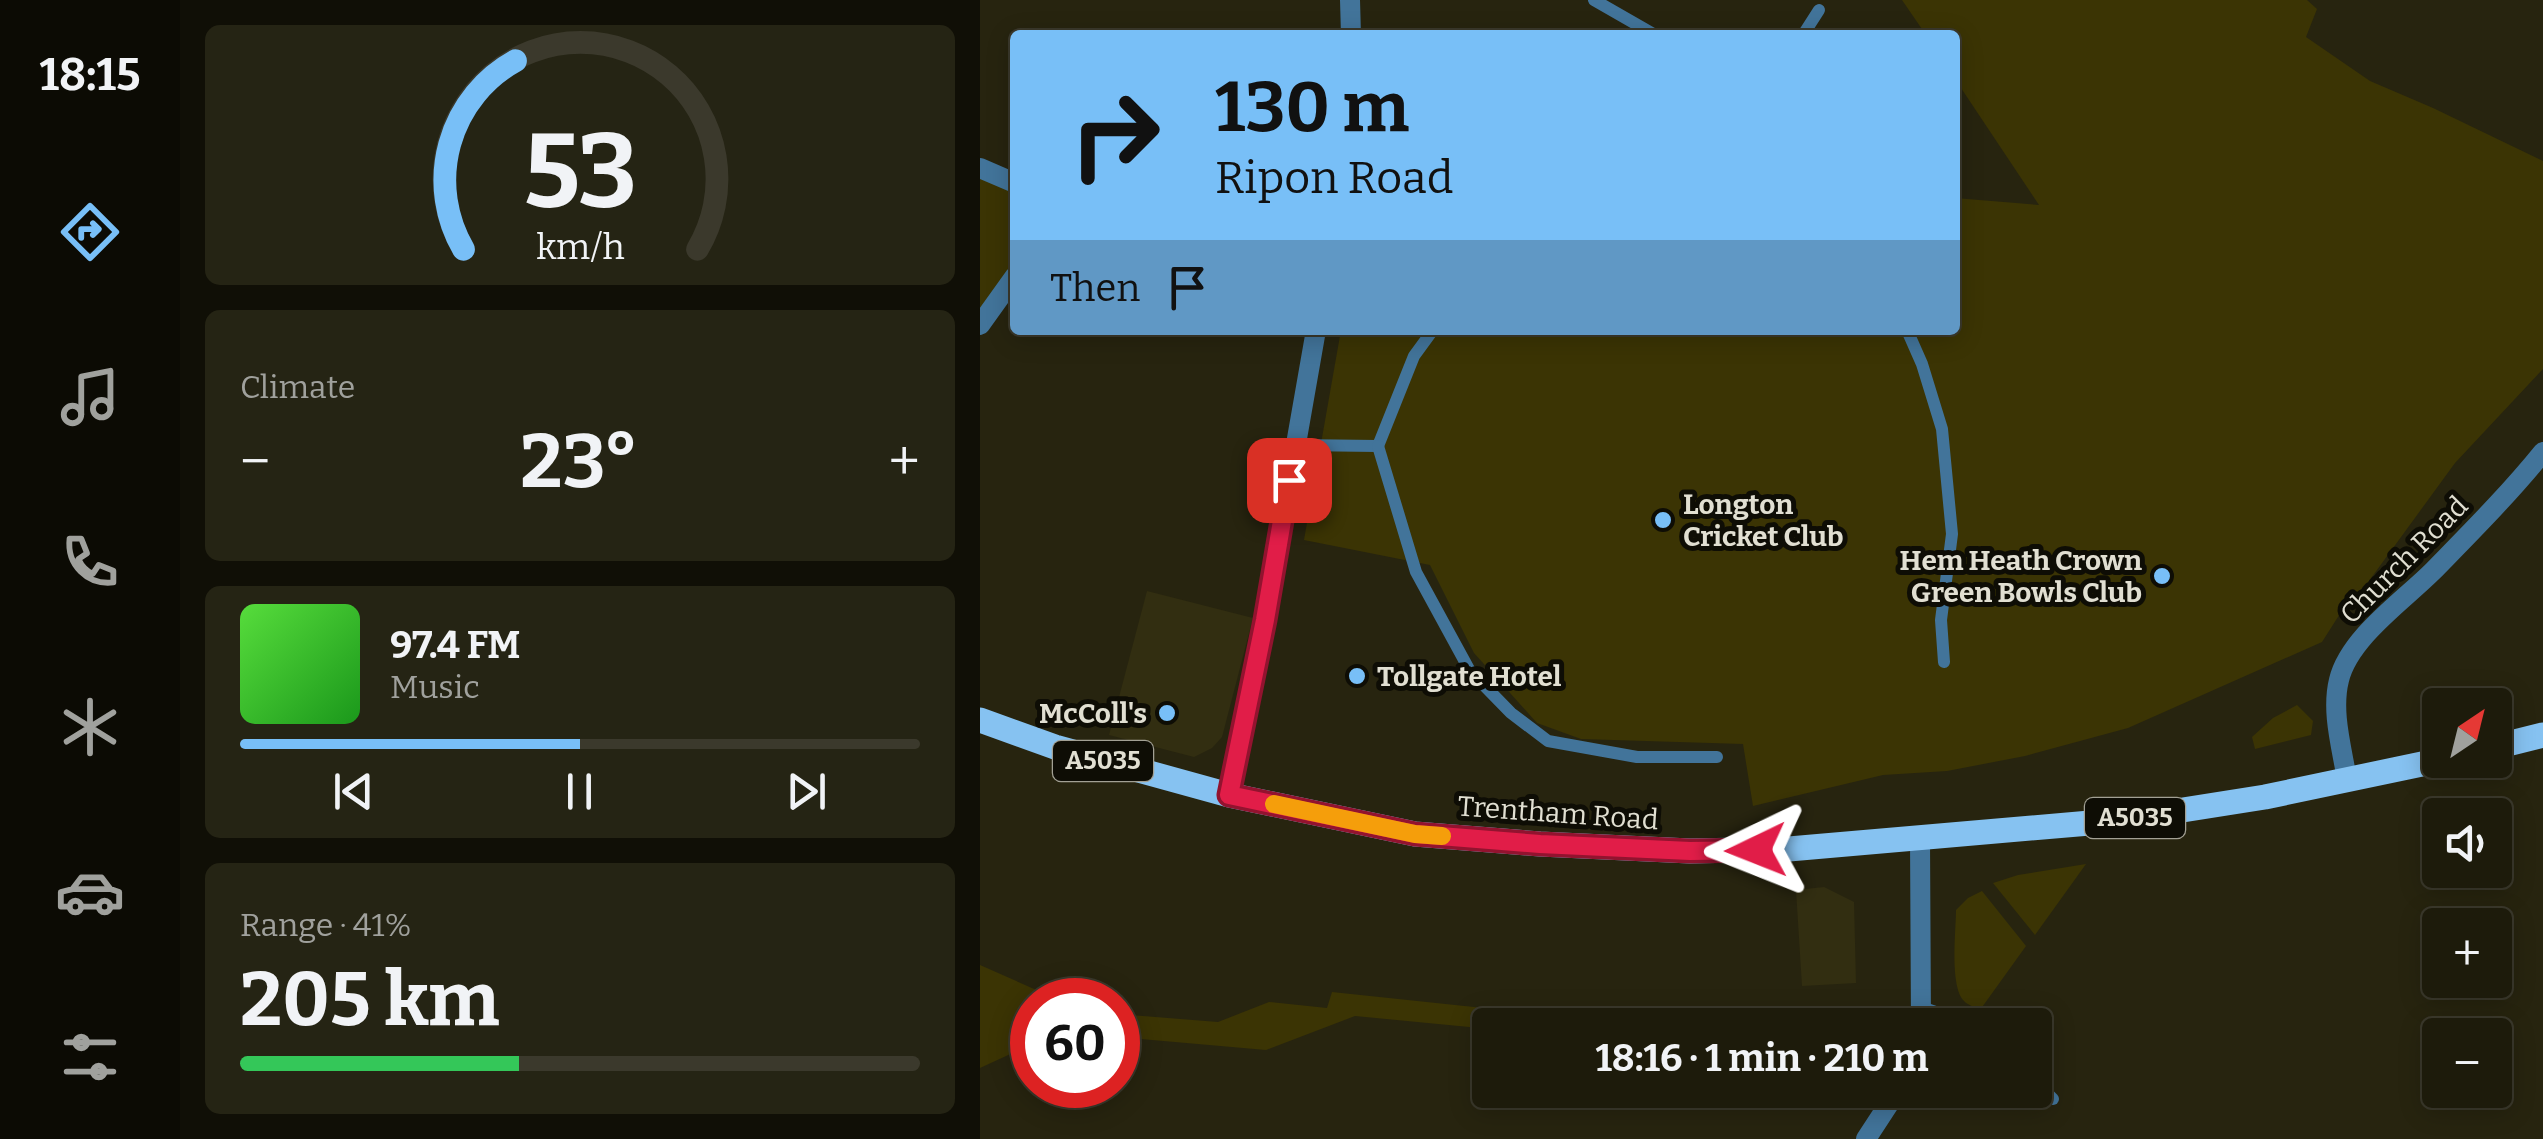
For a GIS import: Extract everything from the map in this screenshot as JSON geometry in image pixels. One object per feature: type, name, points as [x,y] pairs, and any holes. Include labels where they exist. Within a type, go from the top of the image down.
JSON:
[{"type":"main road","name":"Trentham Road","points":[[980,720],[1054,747],[1229,795],[1415,834],[1690,851],[1920,839],[2114,821],[2265,797],[2422,764]]},
{"type":"main road","points":[[2512,743],[2543,735]]},
{"type":"street","points":[[1350,0],[1351,30]]},
{"type":"street","points":[[980,168],[1010,181]]},
{"type":"street","points":[[980,325],[1010,283]]},
{"type":"street","points":[[1229,795],[1265,620],[1315,335]]},
{"type":"street","name":"Church Road","points":[[2346,780],[2336,693],[2339,676],[2357,644],[2479,524],[2543,452]]},
{"type":"street","points":[[1920,839],[1921,1008]]},
{"type":"street","points":[[1866,1139],[1886,1108]]},
{"type":"lane","points":[[1594,0],[1646,30]]},
{"type":"lane","points":[[1806,30],[1819,10]]},
{"type":"lane","points":[[1429,335],[1414,356],[1378,446],[1416,572],[1470,672],[1511,713],[1548,741],[1637,757],[1717,757]]},
{"type":"lane","points":[[1909,335],[1942,430],[1952,534],[1941,620],[1944,662]]},
{"type":"lane","points":[[1296,445],[1378,446]]},
{"type":"shaded area","points":[[1902,0],[2307,0],[2317,9],[2306,37],[2370,81],[2543,161],[2543,369],[2455,463],[2358,596],[2352,595],[2322,642],[2128,728],[2025,756],[1947,771],[1883,775],[1753,806],[1743,744],[1581,739],[1537,723],[1474,653],[1430,565],[1304,540],[1340,335],[1960,335],[1960,198],[2039,205],[1960,86],[1960,30],[1923,30]]},
{"type":"shaded area","points":[[980,175],[1010,188],[1010,274],[980,317]]},
{"type":"shaded area","points":[[1147,591],[1253,618],[1222,737],[1212,748],[1194,757],[1109,735]]},
{"type":"shaded area","points":[[2297,705],[2313,721],[2311,735],[2255,749],[2252,737],[2273,718]]},
{"type":"shaded area","points":[[2086,864],[2035,935],[1993,883],[2018,875]]},
{"type":"shaded area","points":[[1824,887],[1854,902],[1856,983],[1802,986],[1796,890]]},
{"type":"shaded area","points":[[1982,891],[2026,946],[1981,1008],[1966,1003],[1960,995],[1955,972],[1956,910]]},
{"type":"shaded area","points":[[980,965],[1010,978],[1010,1054],[980,1068]]},
{"type":"shaded area","points":[[1332,992],[1483,1008],[1472,1008],[1472,1027],[1355,1016],[1266,1050],[1140,1039],[1140,1016],[1218,1022],[1269,1002],[1327,1008]]},
{"type":"slow traffic","points":[[1274,804],[1415,834],[1442,836]]},
{"type":"place","name":"Longton Cricket Club","points":[[1663,520]]},
{"type":"place","name":"Hem Heath Crown Green Bowls Club","points":[[2162,576]]},
{"type":"place","name":"Tollgate Hotel","points":[[1357,676]]},
{"type":"place","name":"McColl's","points":[[1167,713]]},
{"type":"route","points":[[1289,480],[1229,795],[1415,834],[1540,844],[1756,850]]}]
